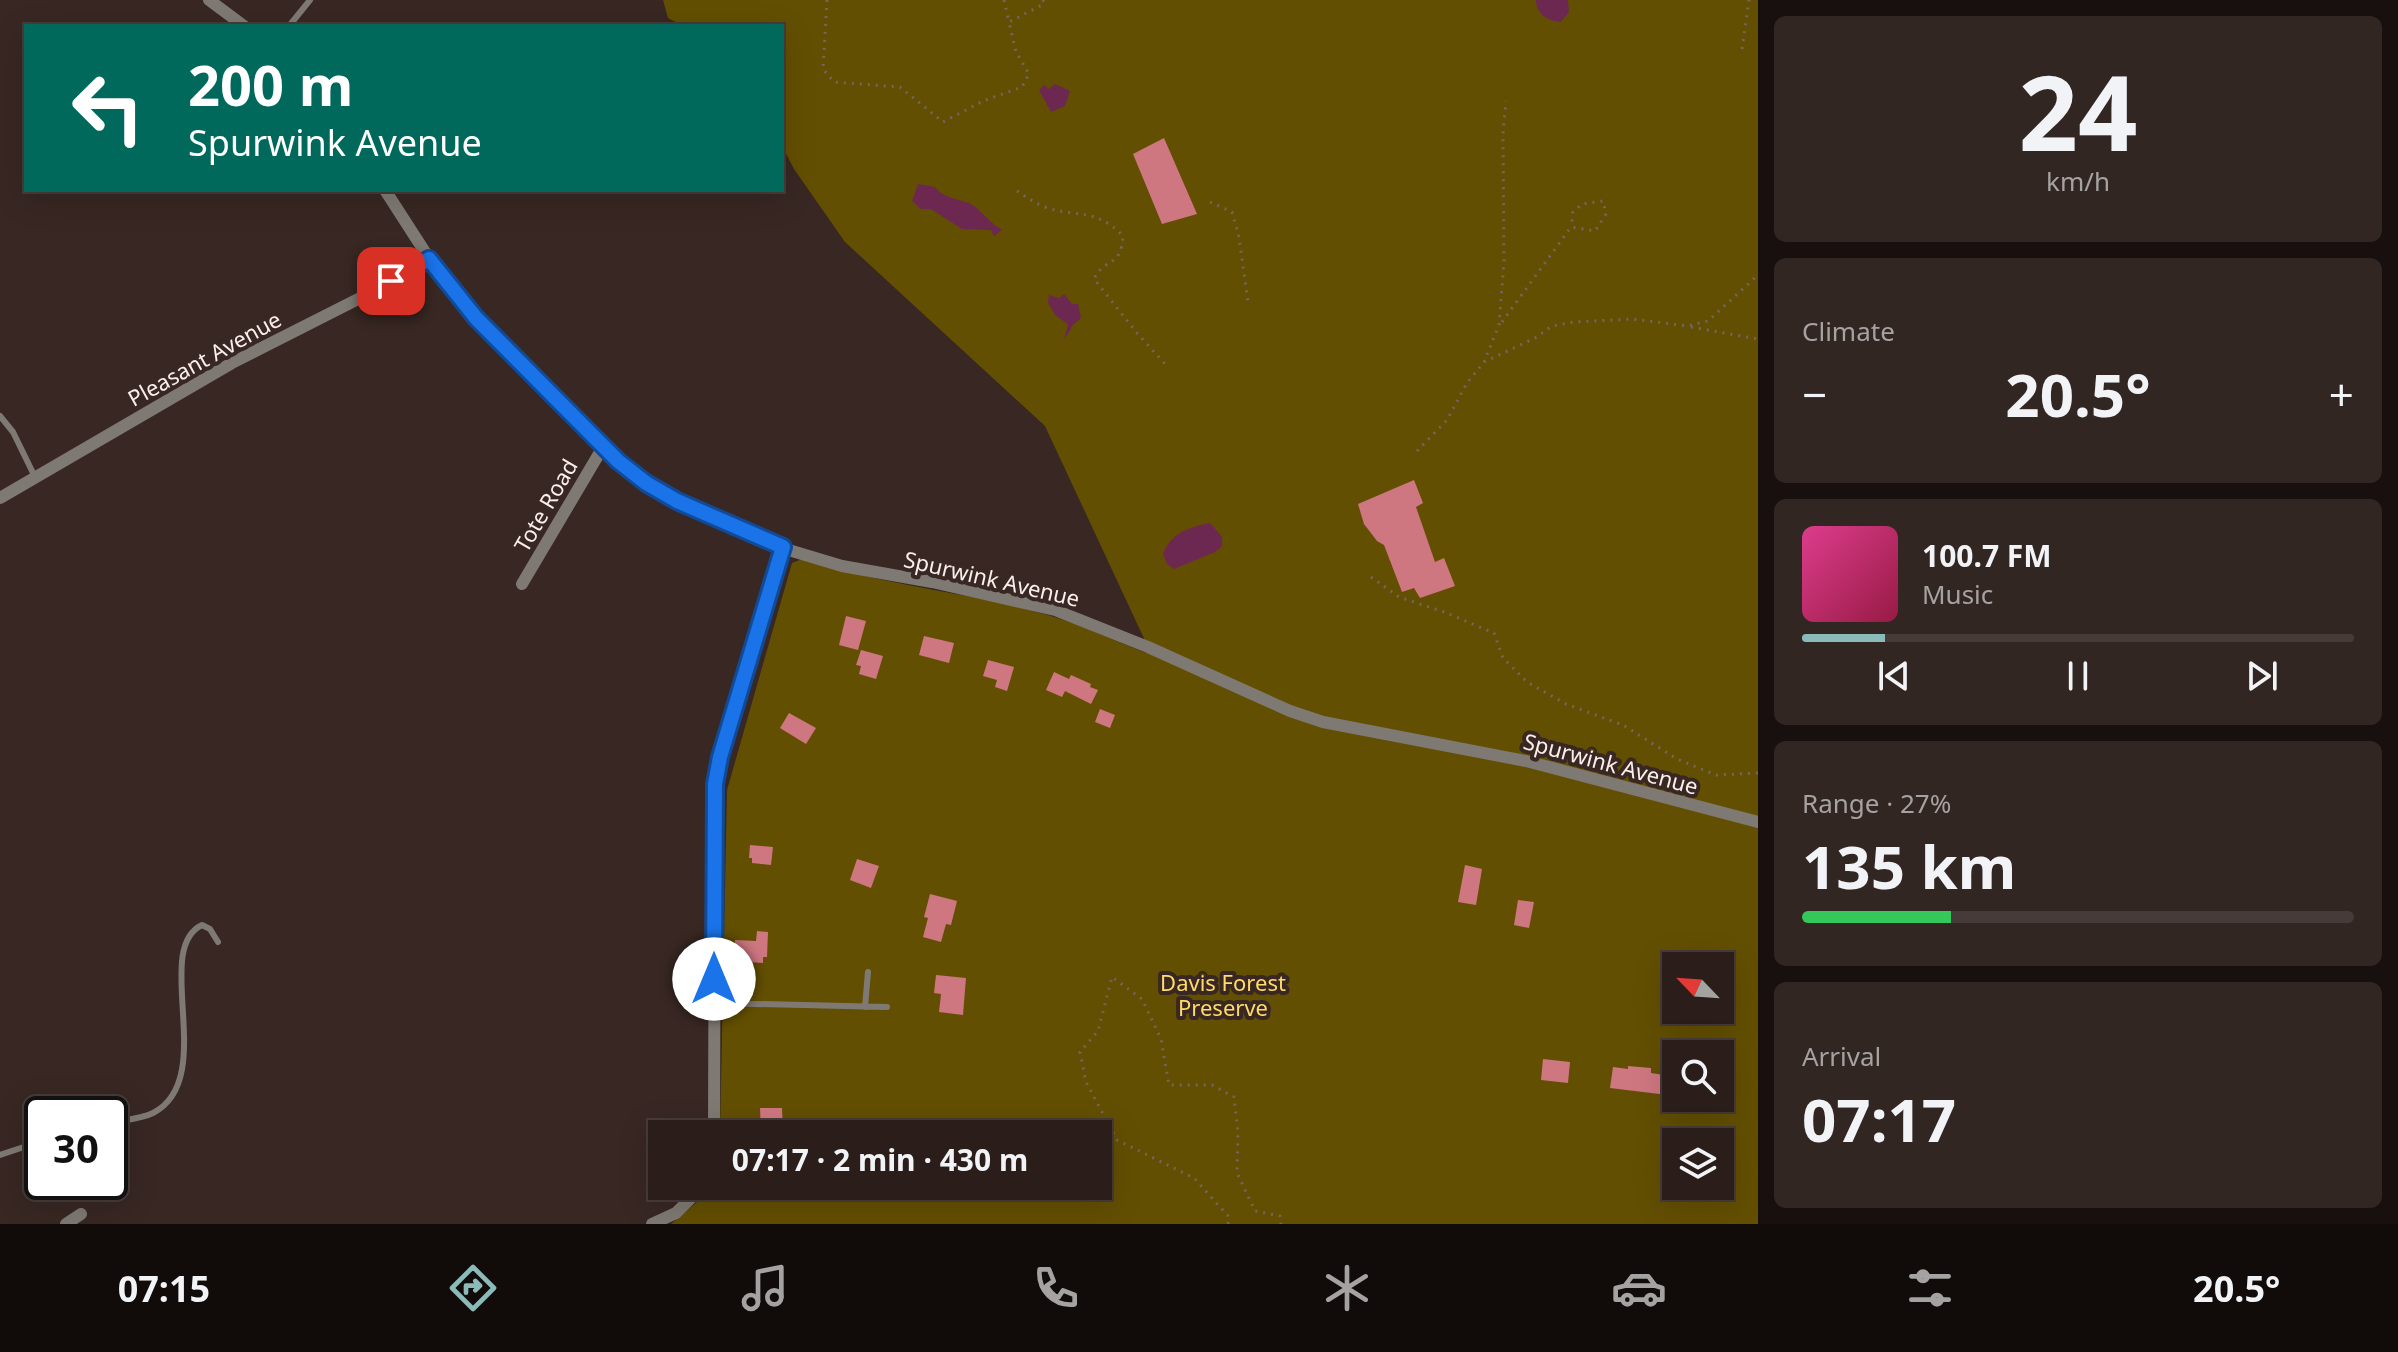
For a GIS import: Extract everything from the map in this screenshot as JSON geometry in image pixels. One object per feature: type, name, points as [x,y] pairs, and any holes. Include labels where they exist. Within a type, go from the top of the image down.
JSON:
[{"type":"street","points":[[209,0],[241,24]]},
{"type":"street","name":"Spurwink Avenue","points":[[386,192],[429,259],[476,318],[603,447],[646,483],[677,501],[783,547],[842,566],[932,582],[1055,610],[1148,647],[1290,711],[1323,722],[1526,761],[1758,822]]},
{"type":"street","name":"Pleasant Avenue","points":[[0,498],[232,363],[372,292],[429,259]]},
{"type":"street","name":"Tote Road","points":[[522,584],[603,447]]},
{"type":"street","points":[[714,1120],[715,784],[720,757],[783,547]]},
{"type":"street","points":[[652,1224],[676,1213],[689,1200]]},
{"type":"street","points":[[66,1224],[81,1214]]},
{"type":"lane","points":[[291,24],[310,0]]},
{"type":"lane","points":[[0,416],[13,432],[35,477]]},
{"type":"lane","points":[[128,1119],[153,1113],[163,1105],[176,1087],[183,1068],[185,1024],[181,959],[184,945],[192,930],[202,925],[210,929],[218,942]]},
{"type":"lane","points":[[865,1007],[868,972]]},
{"type":"lane","points":[[714,1003],[887,1007]]},
{"type":"lane","points":[[0,1155],[24,1147]]},
{"type":"path","points":[[827,0],[823,69],[834,82],[900,87],[943,122],[983,101],[1022,87],[1029,74],[1016,52],[1004,0]]},
{"type":"path","points":[[1009,22],[1044,4],[1043,0]]},
{"type":"path","points":[[1742,49],[1749,0]]},
{"type":"path","points":[[1499,325],[1504,261],[1503,134],[1506,101]]},
{"type":"path","points":[[1017,191],[1048,208],[1081,213],[1111,224],[1123,236],[1122,250],[1116,260],[1098,272],[1094,279],[1166,365]]},
{"type":"path","points":[[1417,451],[1447,420],[1467,383],[1484,362],[1499,325],[1571,227],[1573,212],[1582,204],[1603,201],[1606,214],[1595,231],[1571,227]]},
{"type":"path","points":[[1210,202],[1232,212],[1239,237],[1248,302]]},
{"type":"path","points":[[1687,326],[1708,321],[1758,275]]},
{"type":"path","points":[[1484,362],[1535,338],[1552,326],[1574,322],[1633,319],[1758,339]]},
{"type":"path","points":[[1371,577],[1399,597],[1494,633],[1503,658],[1527,682],[1566,704],[1623,725],[1677,759],[1716,775],[1758,773]]},
{"type":"path","points":[[1228,1224],[1229,1217],[1194,1178],[1117,1140],[1086,1082],[1080,1052],[1098,1031],[1112,977],[1142,999],[1161,1039],[1169,1085],[1212,1085],[1234,1097],[1238,1132],[1237,1173],[1255,1211],[1280,1216],[1281,1224]]},
{"type":"green space","name":"Davis Forest Preserve","points":[[663,0],[1758,0],[1758,1224],[671,1224],[698,1200],[1112,1200],[1112,1120],[720,1120],[727,790],[792,563],[802,559],[1017,607],[1073,623],[1146,653],[1148,647],[1045,426],[845,242],[794,169],[784,150],[784,24],[679,24],[668,18]]},
{"type":"shaded area","points":[[1536,0],[1568,0],[1569,12],[1561,22],[1552,20],[1540,13]]},
{"type":"shaded area","points":[[1055,84],[1070,91],[1065,106],[1051,112],[1039,90],[1044,85],[1049,89]]},
{"type":"shaded area","points":[[918,184],[935,187],[947,196],[971,204],[1002,230],[994,236],[991,230],[962,229],[931,209],[921,209],[912,201]]},
{"type":"shaded area","points":[[1064,294],[1072,304],[1078,304],[1081,318],[1064,340],[1068,324],[1056,316],[1048,303],[1049,295],[1059,298]]},
{"type":"shaded area","points":[[1210,523],[1222,537],[1222,546],[1174,569],[1167,564],[1163,554],[1176,536]]},
{"type":"building","points":[[1164,138],[1197,214],[1162,224],[1133,154]]},
{"type":"building","points":[[1414,480],[1423,503],[1416,507],[1435,562],[1444,558],[1455,586],[1420,598],[1414,588],[1402,592],[1384,545],[1364,524],[1358,504]]},
{"type":"building","points":[[846,616],[866,621],[858,650],[839,645]]},
{"type":"building","points":[[924,636],[954,643],[949,663],[919,655]]},
{"type":"building","points":[[861,650],[883,656],[876,679],[859,674],[861,666],[856,665]]},
{"type":"building","points":[[988,660],[1014,667],[1007,691],[995,687],[997,680],[983,676]]},
{"type":"building","points":[[1054,672],[1069,679],[1071,675],[1098,690],[1091,704],[1065,691],[1062,697],[1046,690]]},
{"type":"building","points":[[1100,709],[1115,715],[1110,728],[1095,722]]},
{"type":"building","points":[[789,713],[816,728],[806,744],[780,728]]},
{"type":"building","points":[[750,845],[773,847],[771,865],[752,863],[752,858],[749,858]]},
{"type":"building","points":[[857,859],[879,866],[871,888],[850,880]]},
{"type":"building","points":[[1465,865],[1482,869],[1476,905],[1458,902]]},
{"type":"building","points":[[930,894],[957,901],[951,925],[946,924],[941,942],[923,937]]},
{"type":"building","points":[[1518,900],[1534,902],[1529,928],[1514,925]]},
{"type":"building","points":[[757,931],[768,932],[767,957],[763,957],[763,963],[734,961],[735,940],[756,941]]},
{"type":"building","points":[[936,975],[966,978],[963,1015],[939,1012],[941,994],[934,993]]},
{"type":"building","points":[[1543,1059],[1570,1062],[1568,1083],[1541,1080]]},
{"type":"building","points":[[1628,1066],[1651,1068],[1651,1073],[1662,1075],[1662,1094],[1610,1088],[1613,1067],[1628,1069]]},
{"type":"building","points":[[760,1108],[782,1108],[782,1120],[760,1120]]},
{"type":"route","points":[[391,281],[429,259],[476,318],[618,461],[646,483],[677,501],[783,547],[720,757],[715,784],[714,979]]}]
